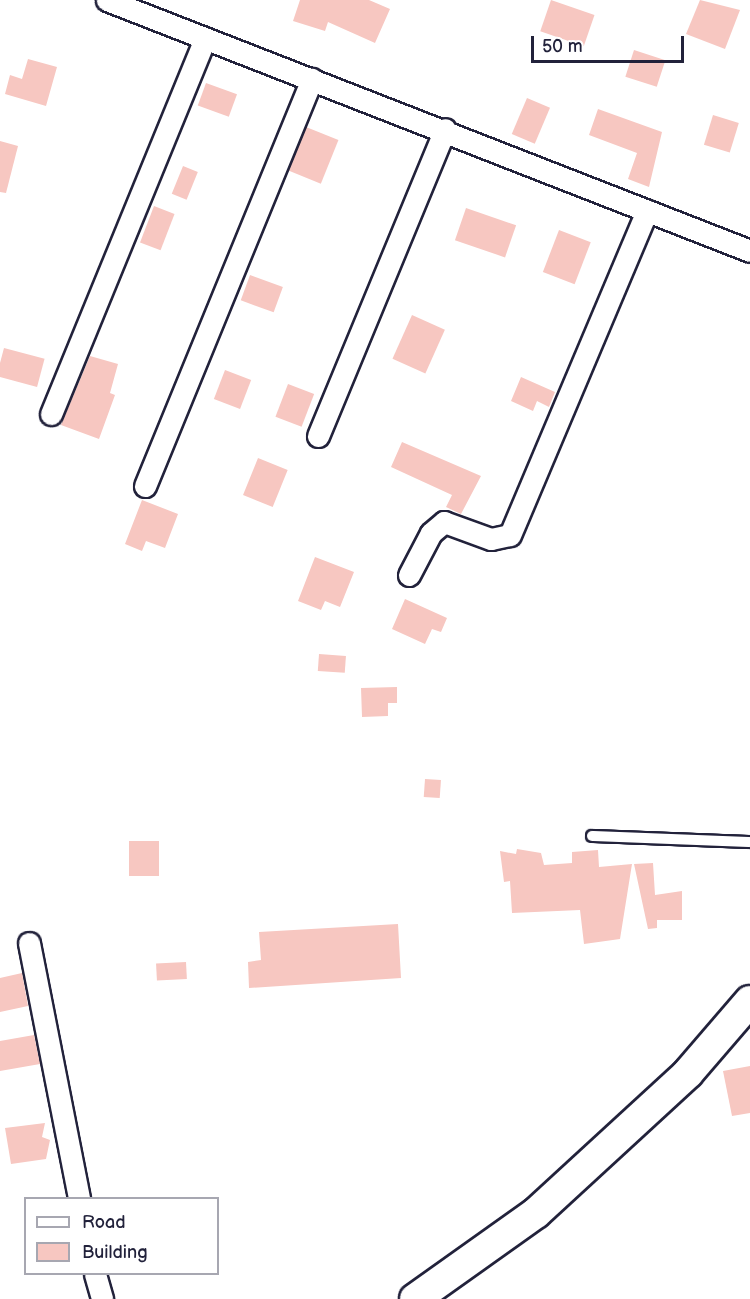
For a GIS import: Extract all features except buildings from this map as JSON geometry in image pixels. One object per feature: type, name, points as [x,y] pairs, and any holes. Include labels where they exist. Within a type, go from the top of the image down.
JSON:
[{"type":"street","points":[[107,0],[445,129],[750,251]]},
{"type":"street","points":[[51,414],[205,39]]},
{"type":"street","points":[[145,486],[312,79]]},
{"type":"street","points":[[318,436],[445,129]]},
{"type":"street","points":[[409,575],[431,533],[444,522],[491,539],[510,535],[647,211]]},
{"type":"street","points":[[29,943],[79,1197]]},
{"type":"street","points":[[415,1299],[536,1213],[688,1073],[750,1001]]},
{"type":"street","points":[[95,1275],[102,1299]]},
{"type":"lane","points":[[592,836],[750,842]]}]
